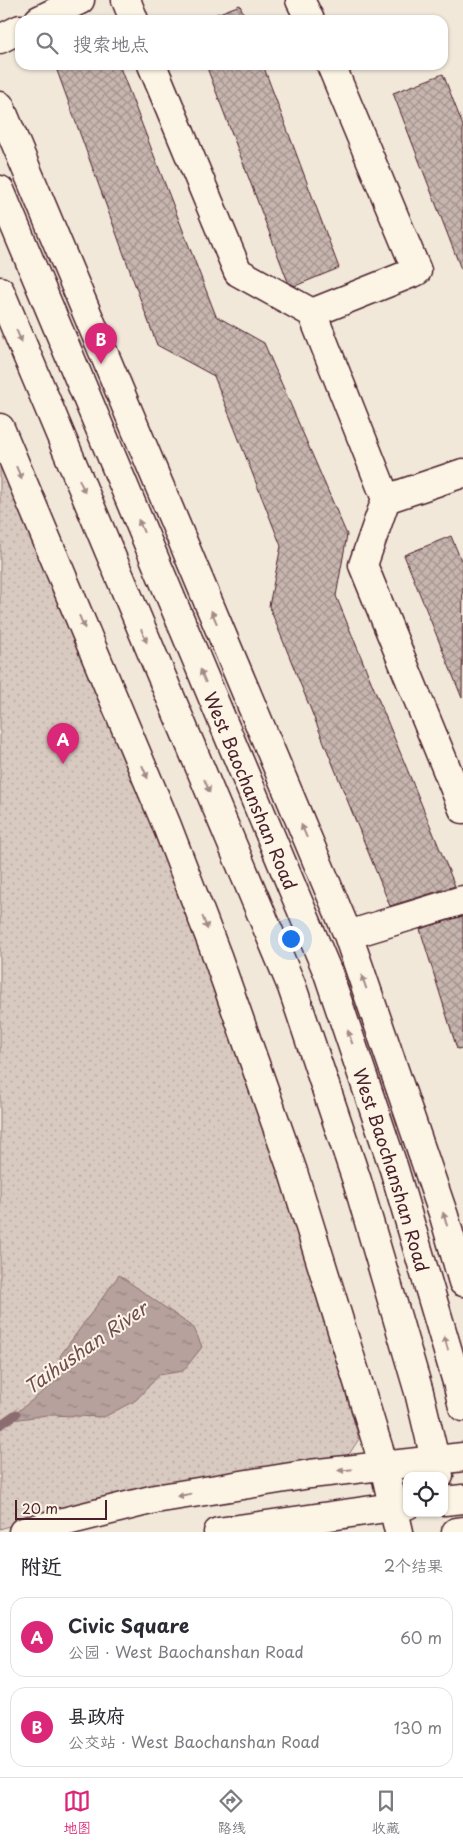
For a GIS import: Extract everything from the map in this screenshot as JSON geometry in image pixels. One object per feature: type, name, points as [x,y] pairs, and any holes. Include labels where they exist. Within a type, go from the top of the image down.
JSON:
[{"type":"street","points":[[49,15],[80,0]]},
{"type":"street","points":[[126,0],[132,15]]},
{"type":"street","points":[[300,0],[308,15]]},
{"type":"street","points":[[0,39],[15,32]]},
{"type":"street","points":[[154,70],[238,272],[312,313],[386,498],[363,565],[463,809]]},
{"type":"street","points":[[312,313],[417,271],[333,70]]},
{"type":"street","points":[[0,106],[348,935],[444,1216],[463,1282]]},
{"type":"street","name":"West Baochanshan Road","points":[[0,190],[328,973],[394,1169],[463,1407]]},
{"type":"street","name":"West Baochanshan Road","points":[[0,291],[292,987],[357,1181],[419,1392],[437,1468]]},
{"type":"street","points":[[0,428],[167,826],[217,956],[293,1172],[400,1515],[218,1532]]},
{"type":"street","points":[[386,498],[463,473]]},
{"type":"street","points":[[348,935],[463,900]]},
{"type":"street","points":[[23,1532],[156,1499],[310,1474],[384,1466],[437,1468],[463,1457]]},
{"type":"street","points":[[448,1500],[463,1499]]},
{"type":"street","points":[[448,1516],[452,1532]]},
{"type":"street","points":[[456,1532],[463,1531]]},
{"type":"shaded area","points":[[0,454],[253,1073],[359,1439],[338,1471],[12,1525],[0,1529]]},
{"type":"water","points":[[119,1275],[194,1328],[202,1347],[183,1371],[159,1375],[136,1400],[104,1417],[47,1415],[6,1421],[61,1377],[60,1356]]},
{"type":"building","points":[[240,5],[244,15],[214,15]]},
{"type":"building","points":[[57,70],[121,70],[216,316],[264,343],[347,535],[336,596],[455,886],[390,906],[269,606],[281,546],[214,376],[157,345]]},
{"type":"building","points":[[208,70],[265,70],[339,268],[295,286],[288,282]]},
{"type":"building","points":[[443,74],[463,126],[463,269],[461,269],[393,93]]},
{"type":"building","points":[[451,536],[463,565],[462,698],[404,555]]},
{"type":"building","points":[[463,916],[463,1048],[457,1049],[420,929]]},
{"type":"waterway","name":"Taihushan River","points":[[0,1425],[16,1414]]},
{"type":"place","name":"县政府","points":[[101,364]]},
{"type":"place","name":"Civic Square","points":[[63,764]]}]
